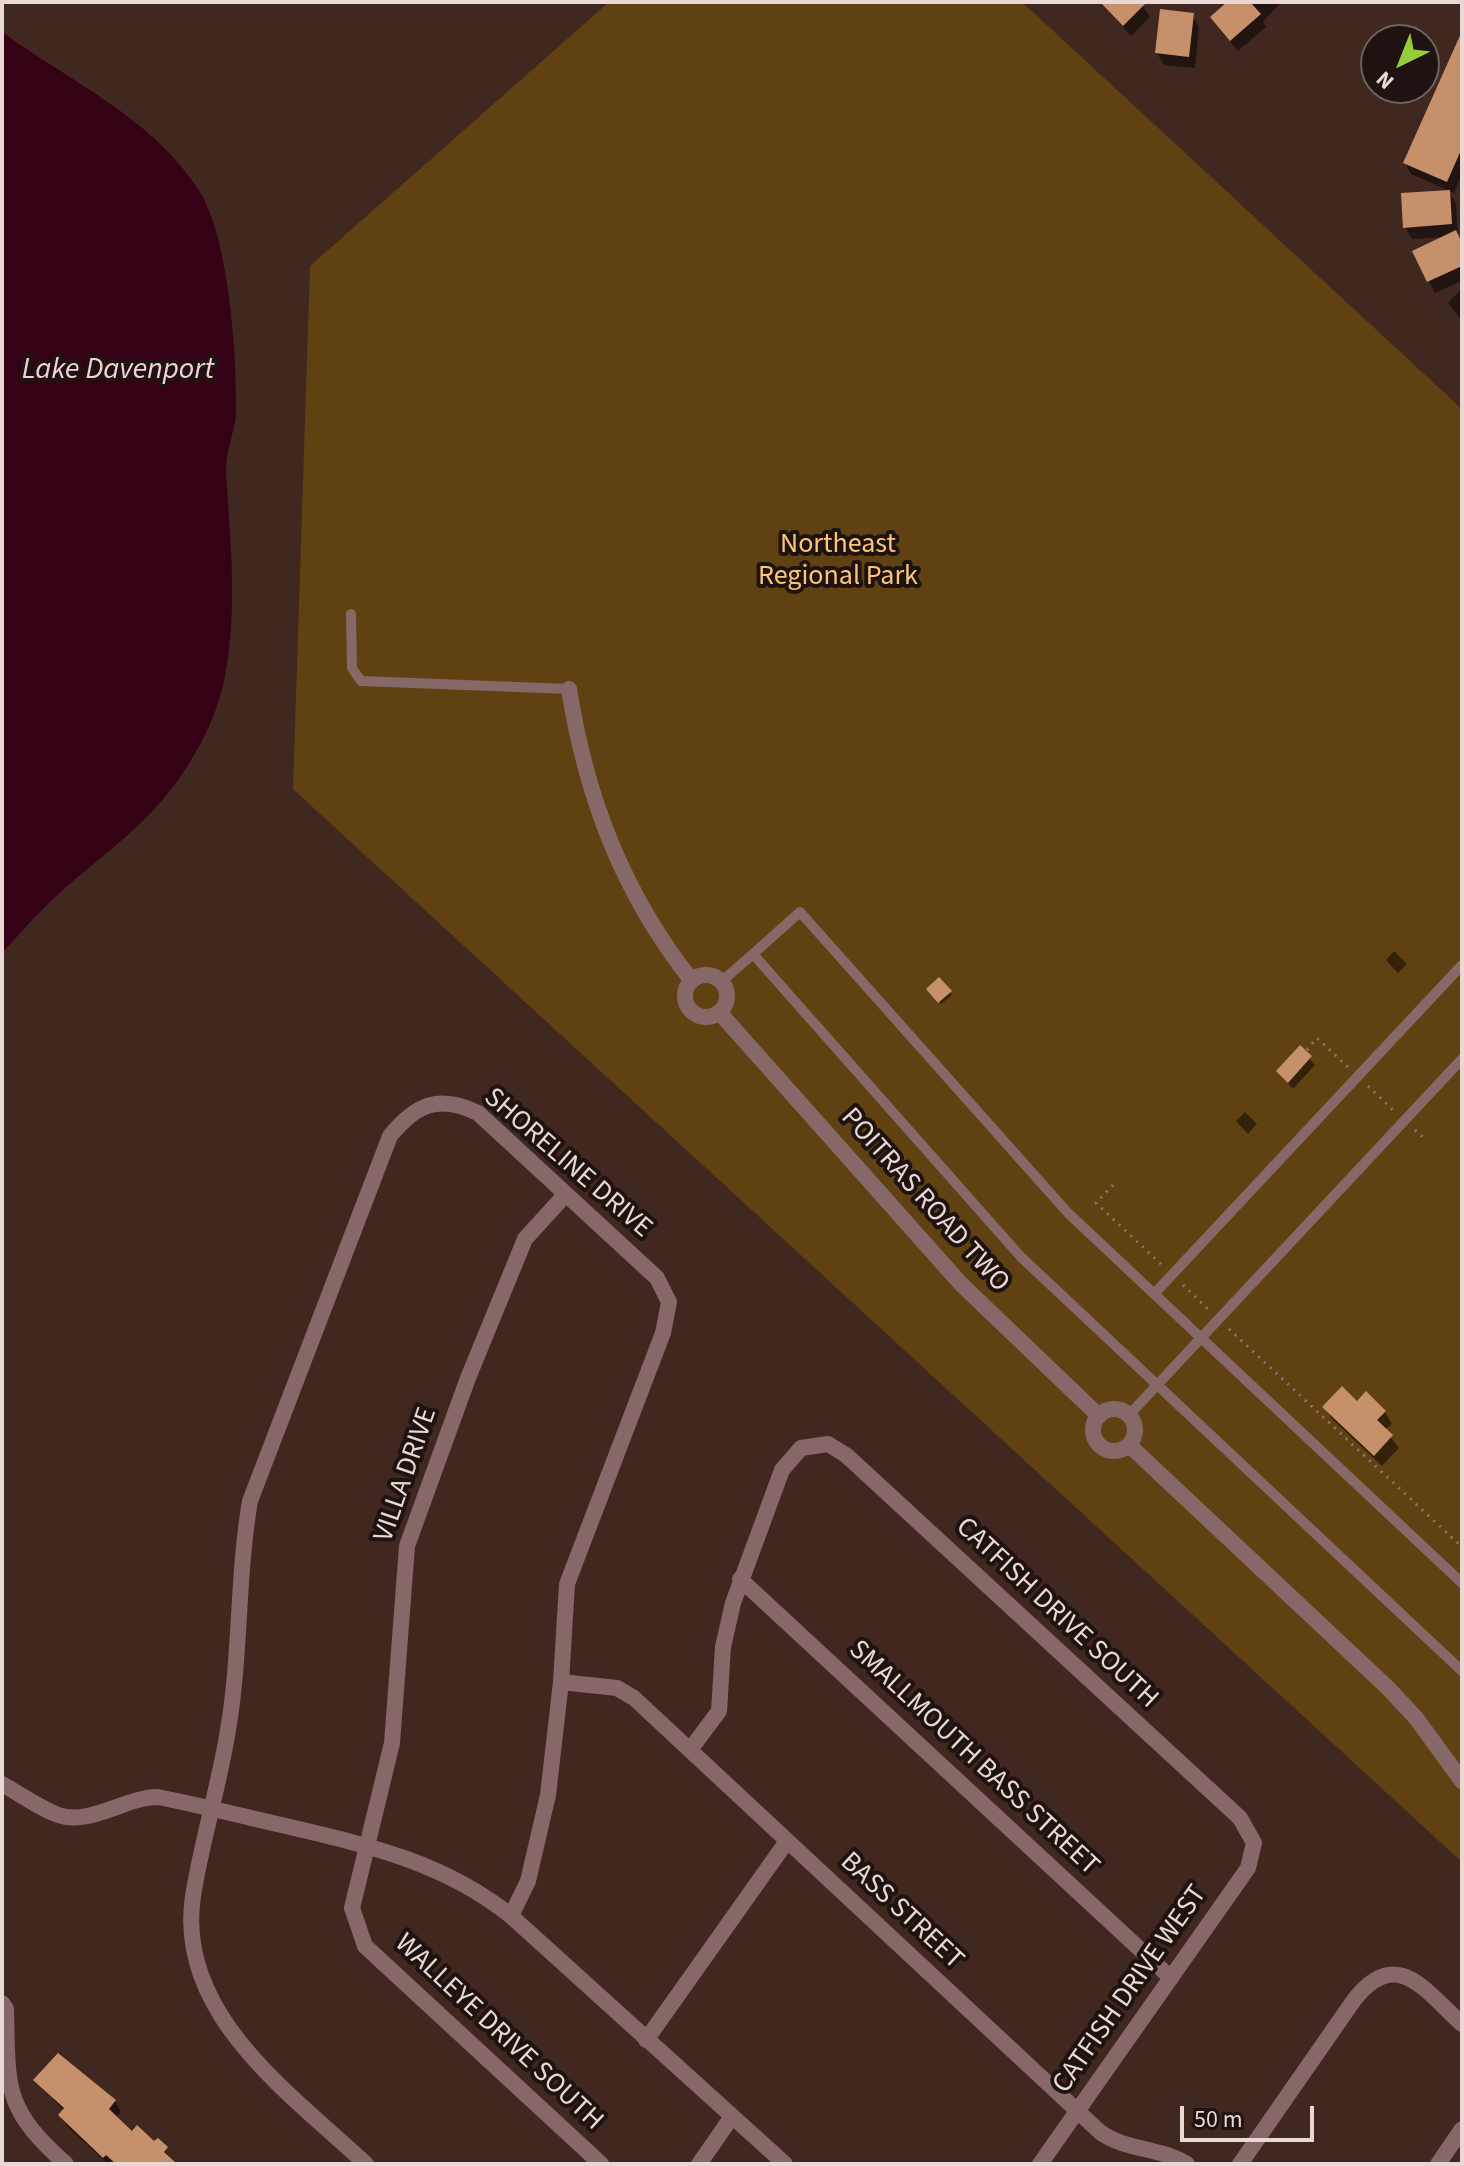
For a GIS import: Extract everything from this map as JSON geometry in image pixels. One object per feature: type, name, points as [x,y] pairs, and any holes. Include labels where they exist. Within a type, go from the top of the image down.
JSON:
[{"type":"street","points":[[569,689],[586,774],[610,845],[653,929],[692,981]]},
{"type":"street","points":[[710,976],[721,982],[726,995],[719,1012],[703,1017],[690,1010],[685,992],[692,981],[710,976]]},
{"type":"street","name":"POITRAS ROAD TWO","points":[[719,1012],[961,1284],[1099,1416]]},
{"type":"street","name":"SHORELINE DRIVE","points":[[366,2164],[238,2045],[213,2005],[196,1956],[192,1900],[229,1728],[242,1548],[250,1501],[390,1136],[407,1114],[433,1103],[461,1105],[478,1113],[657,1278],[669,1302],[663,1333],[567,1584],[561,1682],[548,1795],[528,1881],[511,1916]]},
{"type":"street","name":"VILLA DRIVE","points":[[368,1846],[396,1709],[407,1546],[468,1378],[525,1239],[565,1195]]},
{"type":"street","points":[[1117,1409],[1129,1415],[1135,1428],[1129,1445],[1113,1451],[1100,1445],[1094,1434],[1099,1416],[1117,1409]]},
{"type":"street","name":"CATFISH DRIVE SOUTH","points":[[740,1579],[782,1470],[794,1453],[809,1444],[828,1444],[846,1455],[1240,1818],[1254,1843]]},
{"type":"street","points":[[1129,1445],[1388,1688],[1416,1718],[1462,1781]]},
{"type":"street","points":[[690,1750],[719,1711],[723,1647],[740,1579]]},
{"type":"street","name":"SMALLMOUTH BASS STREET","points":[[740,1579],[1171,1978]]},
{"type":"street","name":"BASS STREET","points":[[561,1682],[625,1691],[1109,2138],[1171,2156],[1187,2164]]},
{"type":"street","points":[[2,1784],[58,1815],[70,1817],[149,1797],[368,1846],[450,1875],[511,1916],[785,2164]]},
{"type":"street","points":[[646,2040],[787,1841]]},
{"type":"street","name":"CATFISH DRIVE WEST","points":[[1040,2164],[1248,1868],[1254,1843]]},
{"type":"street","name":"WALLEYE DRIVE SOUTH","points":[[368,1846],[352,1908],[365,1946],[601,2164]]},
{"type":"street","points":[[1240,2164],[1354,2000],[1381,1975],[1407,1976],[1462,2024]]},
{"type":"street","points":[[2,2003],[6,2009],[8,2086],[18,2112],[54,2160]]},
{"type":"street","points":[[699,2164],[731,2118]]},
{"type":"street","points":[[1438,2164],[1462,2129]]},
{"type":"lane","points":[[351,614],[352,668],[361,681],[569,689]]},
{"type":"lane","points":[[721,982],[800,912],[1068,1213],[1462,1583]]},
{"type":"lane","points":[[753,954],[1003,1238],[1462,1671]]},
{"type":"lane","points":[[1154,1294],[1462,965]]},
{"type":"lane","points":[[1129,1415],[1462,1059]]},
{"type":"path","points":[[1113,1185],[1096,1203],[1462,1547]]},
{"type":"green space","name":"Northeast Regional Park","points":[[609,2],[1022,2],[1462,409],[1462,1862],[293,789],[310,266]]},
{"type":"water","name":"Lake Davenport","points":[[2,32],[133,120],[179,163],[198,189],[209,209],[224,265],[233,329],[236,413],[226,464],[232,574],[229,650],[222,690],[207,730],[186,768],[153,810],[57,896],[2,953]]},
{"type":"building","points":[[1100,2],[1147,2],[1123,26]]},
{"type":"building","points":[[1227,2],[1250,2],[1261,14],[1230,41],[1210,17]]},
{"type":"building","points":[[1160,9],[1194,13],[1189,57],[1155,53]]},
{"type":"building","points":[[1462,31],[1462,148],[1447,182],[1403,163],[1429,104],[1440,104],[1440,80]]},
{"type":"building","points":[[1450,190],[1452,224],[1403,228],[1401,193]]},
{"type":"building","points":[[1456,230],[1462,243],[1462,266],[1427,282],[1412,251]]},
{"type":"building","points":[[939,977],[952,991],[938,1003],[926,989]]},
{"type":"building","points":[[1300,1045],[1312,1056],[1288,1083],[1276,1071]]},
{"type":"building","points":[[1342,1386],[1357,1401],[1366,1391],[1386,1411],[1377,1420],[1393,1435],[1374,1456],[1322,1407]]},
{"type":"building","points":[[58,2053],[116,2100],[109,2109],[132,2131],[137,2125],[154,2141],[158,2138],[168,2147],[164,2152],[177,2164],[116,2164],[106,2155],[103,2158],[58,2115],[64,2108],[33,2080]]}]
